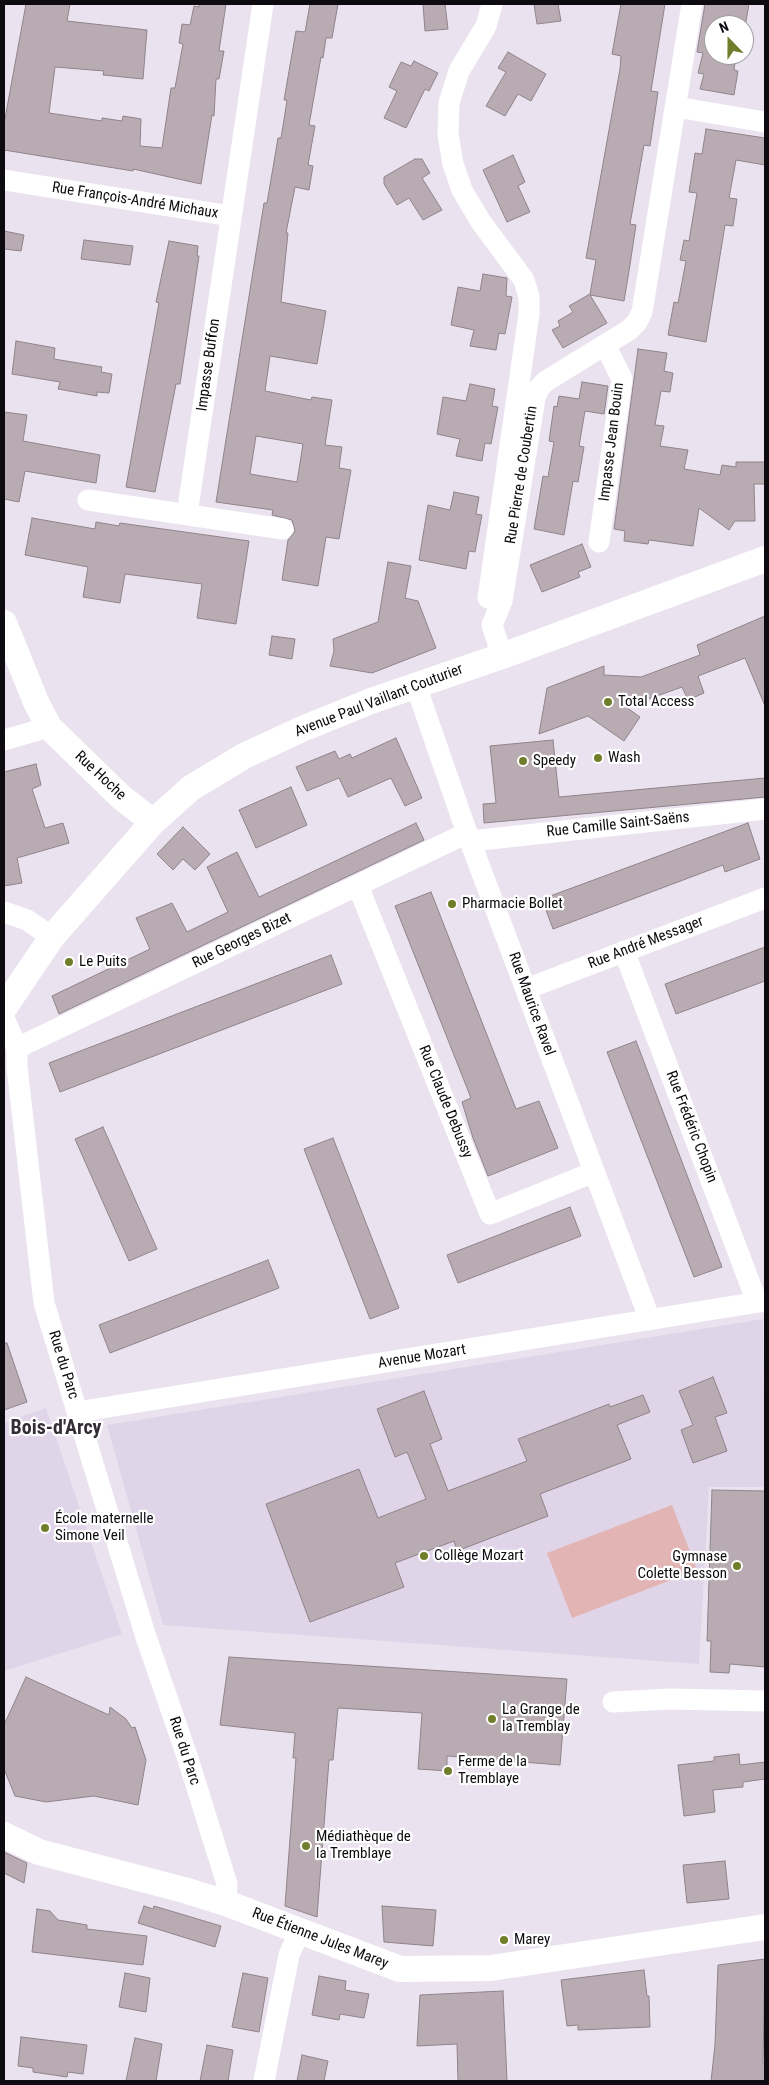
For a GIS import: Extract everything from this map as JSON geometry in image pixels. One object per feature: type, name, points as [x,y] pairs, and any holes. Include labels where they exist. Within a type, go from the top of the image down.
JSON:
[{"type":"street","name":"Rue François-André Michaux","points":[[4,180],[231,216],[263,4]]},
{"type":"street","points":[[492,4],[486,26],[459,71],[449,103],[448,134],[452,164],[462,190],[481,222],[524,280],[529,297],[529,314],[487,605],[502,656]]},
{"type":"street","name":"Rue Pierre de Coubertin","points":[[492,625],[502,601],[535,398],[539,388],[546,381],[629,330],[637,322],[642,312],[692,4]]},
{"type":"street","points":[[676,107],[765,122]]},
{"type":"street","name":"Impasse Buffon","points":[[187,514],[231,216]]},
{"type":"street","name":"Impasse Jean Bouin","points":[[599,542],[622,379],[605,345]]},
{"type":"street","points":[[88,500],[283,529]]},
{"type":"street","name":"Avenue Paul Vaillant Couturier","points":[[4,981],[52,936],[153,822],[191,788],[244,756],[302,729],[765,559]]},
{"type":"street","name":"Rue Hoche","points":[[4,623],[36,702],[49,727],[121,797],[153,822]]},
{"type":"street","name":"Rue Maurice Ravel","points":[[416,686],[469,837],[650,1320]]},
{"type":"street","points":[[4,740],[49,727]]},
{"type":"street","name":"Rue Camille Saint-Saëns","points":[[469,837],[765,809]]},
{"type":"street","name":"Rue Georges Bizet","points":[[17,1048],[358,886],[469,837]]},
{"type":"street","name":"Rue Claude Debussy","points":[[358,886],[490,1214],[594,1172]]},
{"type":"street","name":"Rue André Messager","points":[[526,989],[765,898]]},
{"type":"street","points":[[4,912],[27,920],[52,936]]},
{"type":"street","name":"Avenue Paul Vaillant Couturier","points":[[4,1008],[52,936]]},
{"type":"street","name":"Rue Frédéric Chopin","points":[[624,952],[761,1302]]},
{"type":"street","name":"Rue du Parc","points":[[4,1018],[17,1048],[17,1067],[44,1303],[144,1634],[188,1759],[227,1884],[226,1903]]},
{"type":"street","name":"Avenue Mozart","points":[[78,1412],[761,1302]]},
{"type":"street","points":[[613,1702],[670,1699],[765,1701]]},
{"type":"street","name":"Rue Étienne Jules Marey","points":[[4,1836],[39,1852],[226,1903],[299,1933],[400,1969],[491,1968],[765,1927]]},
{"type":"street","points":[[264,2081],[289,1955],[299,1933]]},
{"type":"shaded area","name":"Collège Mozart","points":[[763,1319],[765,1487],[709,1487],[699,1664],[163,1625],[107,1425]]},
{"type":"shaded area","name":"École maternelle Simone Veil","points":[[46,1408],[122,1634],[4,1671],[4,1423]]},
{"type":"shaded area","points":[[672,1505],[697,1570],[572,1618],[547,1553]]},
{"type":"building","points":[[26,4],[70,4],[67,21],[147,30],[143,79],[103,75],[104,71],[55,67],[49,113],[102,121],[102,118],[122,121],[123,116],[141,119],[140,146],[162,148],[171,88],[175,88],[183,44],[179,43],[182,24],[190,25],[194,6],[199,7],[199,4],[226,4],[219,51],[224,51],[219,79],[216,79],[214,116],[212,115],[201,184],[133,169],[133,171],[4,150],[4,124]]},
{"type":"building","points":[[310,4],[338,4],[332,38],[326,38],[323,58],[321,57],[309,125],[315,126],[308,165],[313,166],[309,190],[295,187],[286,233],[288,233],[281,302],[326,311],[317,364],[270,356],[265,391],[311,400],[312,397],[332,400],[325,445],[342,447],[339,468],[351,470],[339,539],[326,537],[318,586],[282,580],[288,540],[295,531],[292,520],[272,515],[273,510],[216,502],[264,203],[267,203],[278,138],[281,138],[287,100],[284,100],[296,31],[305,32]],"holes":[[[256,436],[303,444],[297,482],[250,474]]]},
{"type":"building","points":[[423,4],[445,4],[448,29],[425,31]]},
{"type":"building","points":[[534,4],[558,4],[561,21],[537,24]]},
{"type":"building","points":[[621,4],[665,4],[651,91],[658,92],[650,146],[644,145],[630,224],[636,225],[624,301],[590,295],[607,323],[563,348],[552,330],[560,326],[558,321],[573,312],[569,306],[590,294],[596,260],[586,258],[620,69],[621,56],[612,54]]},
{"type":"building","points":[[705,4],[749,4],[747,15],[704,15],[704,65],[735,65],[734,70],[738,71],[734,95],[700,89],[704,74],[698,73],[703,53],[697,52]]},
{"type":"building","points":[[508,52],[546,74],[531,101],[518,94],[505,116],[486,106],[506,72],[498,68]]},
{"type":"building","points":[[414,61],[438,73],[429,91],[425,89],[406,128],[384,118],[397,91],[389,87],[401,62],[411,66]]},
{"type":"building","points":[[706,129],[765,138],[765,165],[736,160],[729,198],[737,199],[733,226],[725,225],[706,342],[668,335],[674,302],[678,303],[686,261],[680,260],[684,240],[689,241],[697,193],[689,192],[695,153],[702,154]]},
{"type":"building","points":[[513,155],[525,182],[518,186],[530,212],[507,222],[483,170]]},
{"type":"building","points":[[415,159],[422,159],[430,173],[422,178],[442,210],[423,220],[409,198],[397,205],[384,184],[384,177]]},
{"type":"building","points":[[4,231],[24,235],[21,251],[4,249]]},
{"type":"building","points":[[84,240],[133,246],[130,265],[81,259]]},
{"type":"building","points":[[169,241],[198,246],[197,256],[199,256],[180,384],[176,384],[155,492],[126,487],[159,303],[156,302]]},
{"type":"building","points":[[483,274],[507,278],[506,296],[512,297],[505,334],[499,333],[496,350],[470,346],[474,330],[451,325],[458,287],[480,291]]},
{"type":"building","points":[[16,341],[55,348],[54,359],[102,367],[101,372],[112,374],[109,393],[97,392],[97,396],[58,389],[60,382],[12,374]]},
{"type":"building","points":[[638,349],[667,353],[664,371],[673,373],[670,392],[661,391],[655,425],[664,426],[660,446],[688,450],[684,469],[720,475],[722,465],[736,467],[736,462],[765,462],[765,484],[754,484],[755,521],[735,521],[729,530],[699,508],[693,546],[649,540],[648,544],[624,541],[625,531],[614,529]]},
{"type":"building","points":[[582,382],[608,386],[604,414],[585,411],[579,446],[584,447],[578,482],[573,481],[564,535],[534,529],[543,476],[548,477],[554,442],[549,441],[554,406],[557,407],[559,396],[579,399]]},
{"type":"building","points":[[470,384],[495,389],[492,406],[498,407],[491,444],[485,443],[482,461],[456,456],[460,439],[437,434],[443,397],[466,401]]},
{"type":"building","points":[[4,412],[27,415],[23,441],[100,455],[96,483],[25,471],[19,502],[4,499]]},
{"type":"building","points":[[454,492],[479,497],[476,514],[482,515],[475,552],[469,551],[466,569],[419,560],[428,505],[450,510]]},
{"type":"building","points":[[32,518],[95,529],[96,522],[119,526],[120,523],[249,541],[236,624],[197,618],[202,584],[125,574],[120,603],[83,597],[88,567],[25,555]]},
{"type":"building","points":[[582,544],[591,567],[578,572],[580,577],[542,592],[530,565]]},
{"type":"building","points":[[388,562],[411,566],[405,598],[418,601],[436,648],[372,673],[330,666],[334,651],[333,639],[378,622]]},
{"type":"building","points":[[765,616],[765,706],[745,658],[698,676],[704,693],[688,700],[682,687],[626,707],[640,717],[624,741],[588,716],[539,734],[547,688],[604,666],[604,675],[641,677],[700,655],[697,645]]},
{"type":"building","points":[[272,636],[295,639],[292,659],[269,655]]},
{"type":"building","points":[[396,738],[422,798],[405,806],[391,778],[348,797],[339,778],[307,791],[296,767],[335,751],[339,759],[350,754],[352,758]]},
{"type":"building","points":[[553,740],[559,797],[765,778],[765,797],[484,823],[483,804],[496,803],[490,746]]},
{"type":"building","points":[[36,764],[41,785],[32,789],[45,828],[63,823],[69,843],[17,858],[22,883],[4,886],[4,772]]},
{"type":"building","points":[[291,787],[307,825],[256,848],[239,810]]},
{"type":"building","points":[[416,823],[424,840],[59,1014],[52,996],[150,949],[136,918],[172,903],[187,932],[228,912],[207,867],[237,852],[259,897]]},
{"type":"building","points":[[748,823],[760,859],[725,872],[723,865],[553,929],[542,899]]},
{"type":"building","points":[[183,827],[210,854],[195,870],[183,859],[173,870],[157,854]]},
{"type":"building","points":[[431,892],[516,1109],[539,1101],[558,1148],[488,1176],[473,1138],[462,1102],[471,1098],[395,906]]},
{"type":"building","points":[[765,947],[765,981],[676,1014],[665,984]]},
{"type":"building","points":[[331,955],[342,984],[60,1092],[49,1063]]},
{"type":"building","points":[[636,1041],[722,1267],[694,1277],[607,1052]]},
{"type":"building","points":[[103,1127],[157,1249],[129,1261],[75,1139]]},
{"type":"building","points":[[333,1138],[399,1308],[370,1319],[304,1149]]},
{"type":"building","points":[[570,1207],[581,1236],[458,1283],[447,1255]]},
{"type":"building","points":[[268,1260],[279,1288],[110,1353],[99,1325]]},
{"type":"building","points":[[4,1343],[7,1343],[27,1402],[4,1410]]},
{"type":"building","points":[[713,1377],[727,1413],[715,1417],[727,1451],[693,1463],[681,1430],[693,1425],[679,1391]]},
{"type":"building","points":[[424,1391],[442,1439],[430,1444],[448,1491],[527,1461],[518,1439],[609,1404],[610,1407],[643,1395],[650,1412],[617,1425],[631,1459],[540,1494],[548,1516],[457,1551],[454,1541],[395,1563],[404,1587],[310,1622],[266,1504],[359,1469],[378,1518],[426,1499],[407,1452],[395,1457],[377,1409]]},
{"type":"building","name":"Gymnase Colette Besson","points":[[712,1490],[765,1491],[765,1667],[730,1664],[729,1673],[710,1672],[711,1641],[707,1641]]},
{"type":"building","name":"La Grange de la Tremblay","points":[[229,1657],[567,1679],[560,1765],[447,1756],[447,1771],[418,1769],[422,1713],[338,1708],[333,1760],[329,1760],[317,1917],[285,1906],[296,1758],[293,1758],[295,1733],[220,1725]]},
{"type":"building","points":[[26,1677],[109,1715],[110,1707],[126,1719],[132,1728],[135,1727],[146,1760],[138,1805],[94,1796],[46,1802],[15,1796],[4,1769],[4,1725]]},
{"type":"building","points":[[739,1754],[740,1765],[765,1762],[765,1779],[743,1782],[743,1787],[713,1790],[715,1812],[684,1816],[678,1765],[714,1761],[714,1757]]},
{"type":"building","points":[[4,1852],[27,1863],[24,1883],[4,1873]]},
{"type":"building","points":[[725,1861],[729,1899],[687,1903],[683,1865]]},
{"type":"building","points":[[144,1906],[153,1909],[154,1906],[221,1926],[215,1947],[138,1923]]},
{"type":"building","points":[[382,1906],[436,1910],[433,1946],[384,1942]]},
{"type":"building","points":[[37,1909],[50,1911],[58,1920],[87,1925],[87,1929],[147,1936],[143,1965],[32,1952]]},
{"type":"building","points":[[765,1959],[763,2063],[765,2064],[765,2081],[711,2081],[715,2045],[718,1965]]},
{"type":"building","points":[[644,1970],[647,1996],[649,1996],[650,2027],[578,2030],[578,2025],[567,2026],[561,1980]]},
{"type":"building","points":[[125,1973],[150,1978],[146,2012],[119,2007]]},
{"type":"building","points":[[243,1973],[268,1978],[259,2032],[232,2027]]},
{"type":"building","points":[[319,1976],[346,1981],[345,1990],[369,1994],[364,2018],[340,2014],[339,2020],[312,2015]]},
{"type":"building","points":[[503,1991],[507,2081],[458,2081],[457,2044],[417,2046],[420,1995]]},
{"type":"building","points":[[21,2037],[87,2045],[83,2074],[68,2072],[67,2077],[33,2072],[33,2068],[18,2066]]},
{"type":"building","points":[[135,2038],[162,2044],[156,2081],[126,2081]]},
{"type":"building","points":[[207,2045],[233,2050],[228,2081],[200,2081]]},
{"type":"building","points":[[302,2055],[328,2061],[324,2081],[297,2081]]},
{"type":"place","name":"Total Access","points":[[608,702]]},
{"type":"place","name":"Wash","points":[[598,758]]},
{"type":"place","name":"Speedy","points":[[523,761]]},
{"type":"place","name":"Pharmacie Bollet","points":[[452,904]]},
{"type":"place","name":"Le Puits","points":[[69,962]]},
{"type":"place","name":"École maternelle Simone Veil","points":[[45,1528]]},
{"type":"place","name":"Collège Mozart","points":[[424,1556]]},
{"type":"place","name":"Gymnase Colette Besson","points":[[737,1566]]},
{"type":"place","name":"La Grange de la Tremblay","points":[[492,1719]]},
{"type":"place","name":"Ferme de la Tremblaye","points":[[448,1771]]},
{"type":"place","name":"Médiathèque de la Tremblaye","points":[[306,1846]]},
{"type":"place","name":"Marey","points":[[504,1940]]},
{"type":"district","name":"Bois-d'Arcy","points":[[56,1429]]}]
